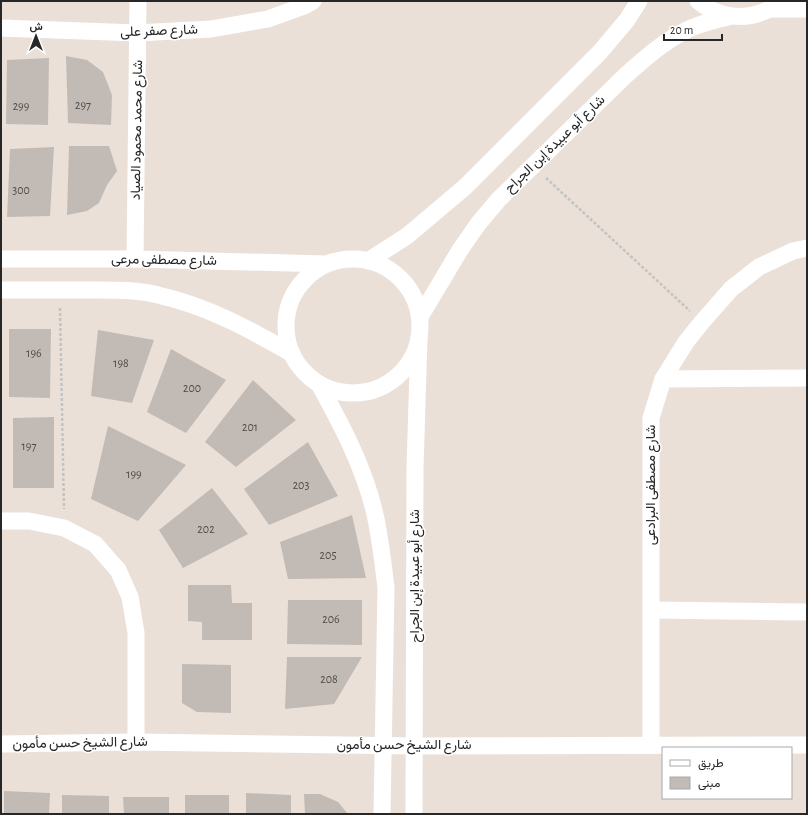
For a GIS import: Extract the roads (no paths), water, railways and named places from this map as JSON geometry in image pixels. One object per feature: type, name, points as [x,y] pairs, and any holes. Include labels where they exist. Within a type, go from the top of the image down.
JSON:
[{"type":"street","name":"شارع محمد محمود الصياد","points":[[135,259],[138,1]]},
{"type":"street","name":"شارع صفر على","points":[[1,28],[138,33],[211,29],[268,19],[304,6],[313,1]]},
{"type":"street","points":[[368,261],[407,236],[465,187],[600,52],[627,20],[639,1]]},
{"type":"street","points":[[698,1],[707,8],[731,16],[752,15],[777,5],[807,9]]},
{"type":"street","name":"شارع أبو عبيدة إبن الجراح","points":[[420,317],[453,261],[478,224],[499,199],[625,76],[646,57],[670,39],[688,29],[731,16]]},
{"type":"street","name":"شارع مصطفى البرادعى","points":[[651,745],[651,418],[663,379],[686,342],[731,289],[759,267],[793,251],[807,248]]},
{"type":"street","name":"شارع مصطفى مرعى","points":[[1,259],[135,259],[326,264]]},
{"type":"street","points":[[319,384],[339,392],[360,392],[381,387],[399,375],[412,358],[419,338],[420,317],[414,298],[403,281],[387,268],[368,261],[347,259],[326,264],[308,275],[295,292],[287,311],[286,333],[291,353],[303,370],[319,384],[342,424],[360,466],[374,509],[382,553],[386,588],[382,814]]},
{"type":"street","points":[[1,290],[122,290],[157,294],[219,314],[291,353]]},
{"type":"street","name":"شارع أبو عبيدة إبن الجراح","points":[[414,814],[415,467],[419,338]]},
{"type":"street","points":[[663,379],[807,378]]},
{"type":"street","points":[[1,521],[29,521],[64,528],[95,544],[118,570],[130,597],[136,633],[136,742]]},
{"type":"street","points":[[652,610],[807,612]]},
{"type":"street","name":"شارع الشيخ حسن مأمون","points":[[1,744],[136,742],[414,746],[807,745]]}]
